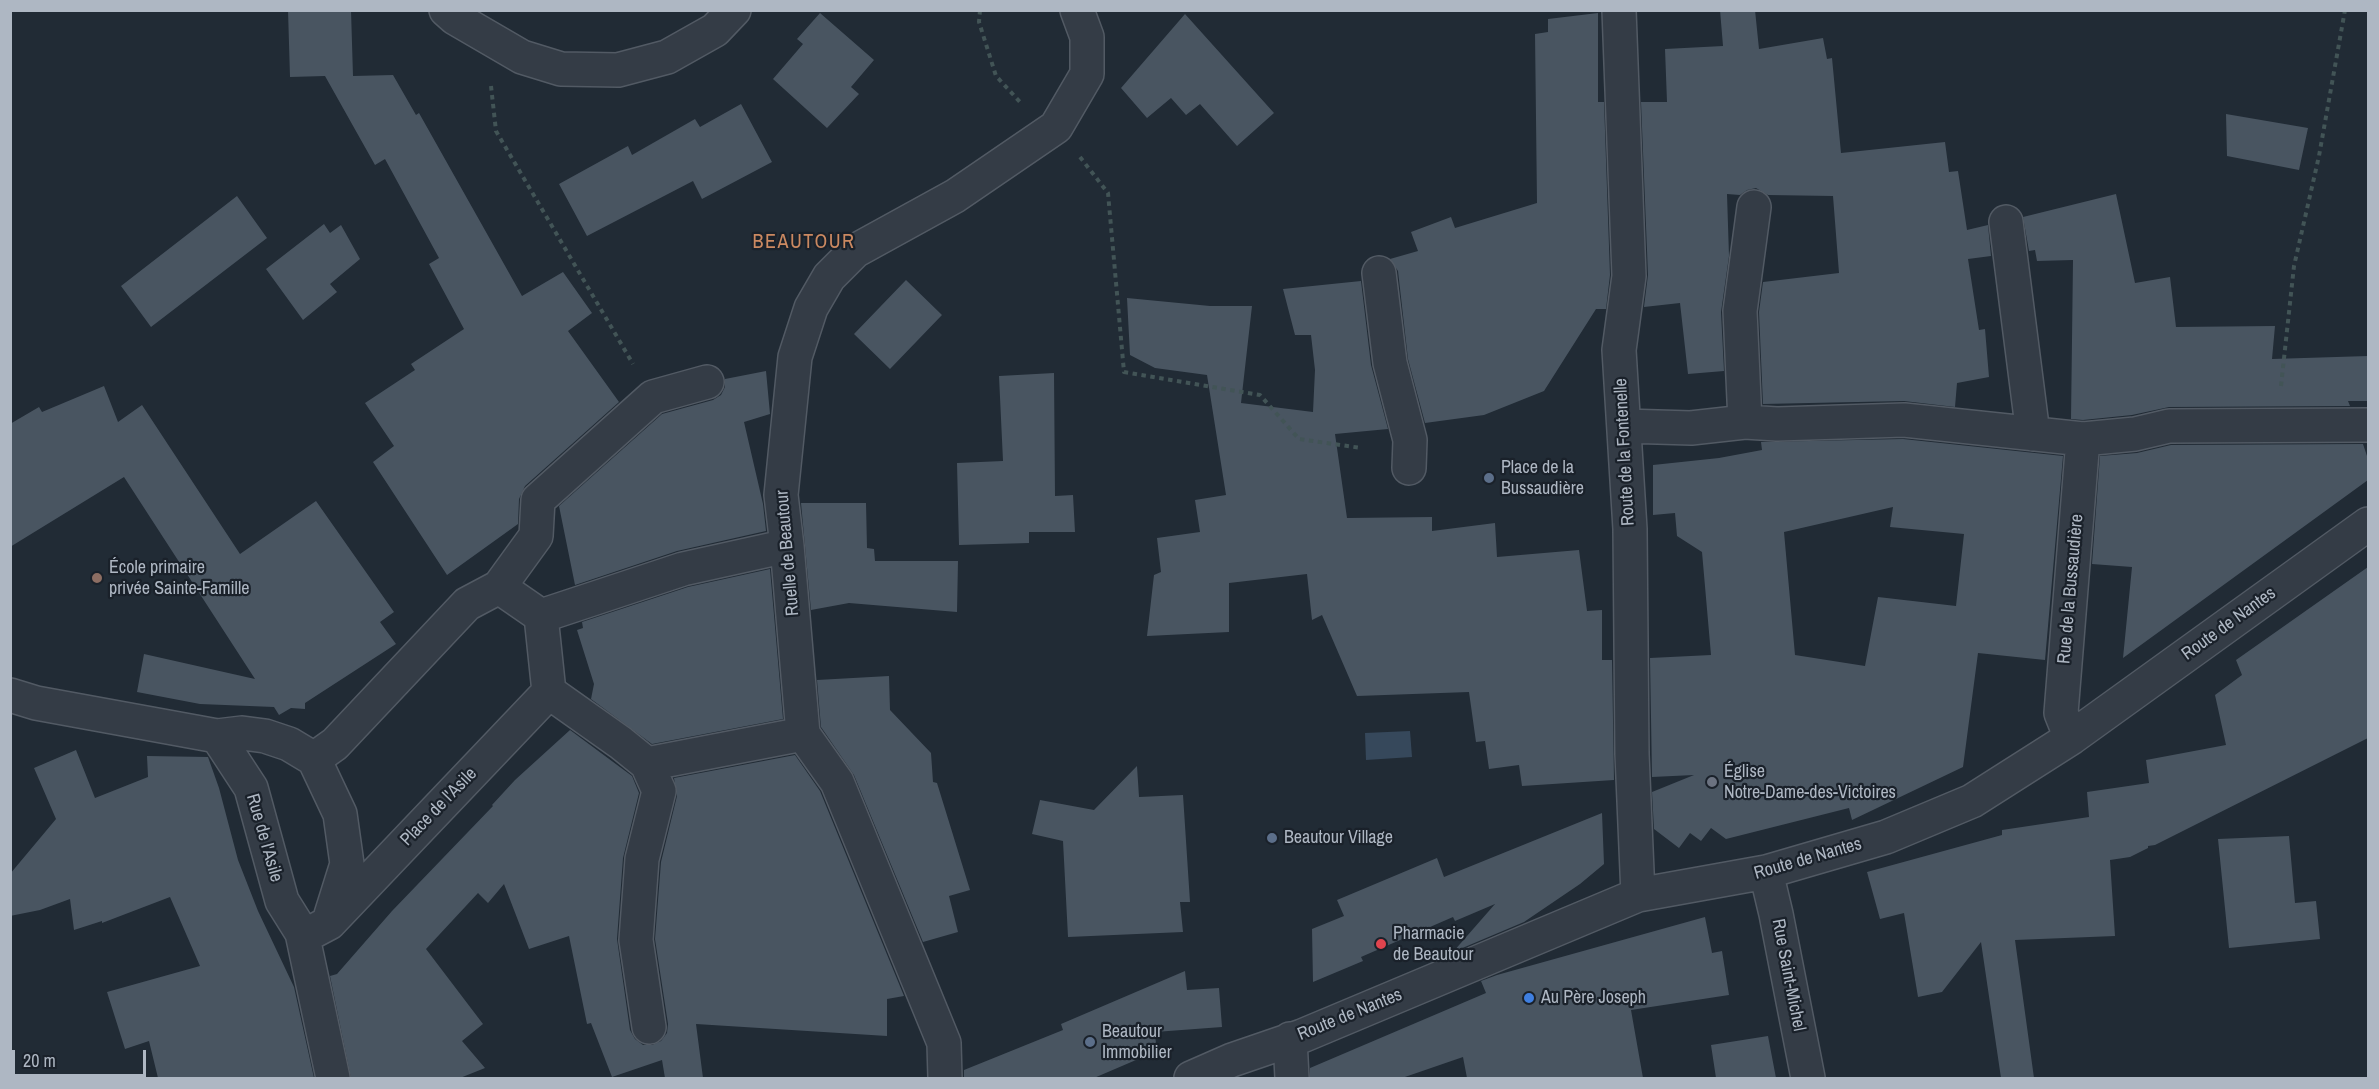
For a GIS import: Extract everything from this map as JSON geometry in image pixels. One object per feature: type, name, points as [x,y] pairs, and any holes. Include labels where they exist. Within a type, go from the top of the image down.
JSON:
[{"type":"street","points":[[446,10],[486,37],[522,57],[561,69],[618,70],[667,57],[715,30],[734,10]]},
{"type":"street","name":"Ruelle de Beautour","points":[[803,734],[781,495],[795,357],[811,308],[829,277],[855,251],[955,196],[1056,127],[1087,74],[1087,37],[1077,10]]},
{"type":"street","name":"Route de la Fontenelle","points":[[1619,10],[1629,276],[1619,350],[1630,529],[1632,754],[1638,895]]},
{"type":"street","points":[[1744,422],[1740,311],[1754,207]]},
{"type":"street","points":[[2006,222],[2033,434]]},
{"type":"street","points":[[1379,273],[1390,363],[1410,440],[1409,468]]},
{"type":"street","points":[[314,759],[335,744],[467,604],[499,587],[536,536],[538,500],[653,397],[706,381]]},
{"type":"street","points":[[1624,426],[1691,428],[1744,422],[1777,424],[1904,420],[2082,439],[2135,435],[2169,426],[2368,425]]},
{"type":"street","name":"Rue de la Bussaudière","points":[[2071,738],[2061,713],[2082,439]]},
{"type":"street","name":"Route de Nantes","points":[[1191,1078],[1638,895],[1766,872],[1886,837],[1971,801],[2071,738],[2368,524]]},
{"type":"street","points":[[541,616],[683,569],[787,546]]},
{"type":"street","points":[[499,587],[541,616],[549,692],[647,764],[659,791],[642,859],[636,940],[649,1027]]},
{"type":"street","name":"Place de l'Asile","points":[[316,928],[549,692]]},
{"type":"street","points":[[10,695],[36,703],[217,736],[242,733],[265,736],[289,744],[314,759],[340,814],[347,864],[316,928]]},
{"type":"street","points":[[647,764],[803,734],[837,782],[944,1043],[945,1078]]},
{"type":"street","name":"Rue de l'Asile","points":[[217,736],[251,788],[282,902],[316,928],[333,1078]]},
{"type":"street","name":"Rue Saint-Michel","points":[[1766,872],[1808,1078]]},
{"type":"street","points":[[1290,1039],[1292,1078]]},
{"type":"path","points":[[980,10],[980,22],[996,76],[1013,97],[1056,127],[1108,193],[1124,372],[1260,395],[1299,439],[1361,448]]},
{"type":"path","points":[[2277,425],[2294,266],[2319,156],[2345,10]]},
{"type":"path","points":[[486,37],[496,131],[653,397]]},
{"type":"water","points":[[1410,731],[1412,757],[1366,760],[1365,733]]},
{"type":"building","points":[[288,10],[351,10],[353,76],[393,75],[416,115],[419,113],[522,296],[563,272],[592,313],[568,331],[619,402],[525,486],[519,499],[518,524],[447,575],[373,462],[394,446],[365,403],[415,370],[411,364],[464,329],[429,264],[439,258],[385,159],[375,165],[325,76],[290,77]]},
{"type":"building","points":[[1720,10],[1755,10],[1759,49],[1823,38],[1827,59],[1832,58],[1841,153],[1945,142],[1949,172],[1958,171],[1967,230],[1988,225],[1991,256],[1968,259],[1979,330],[1985,329],[1989,377],[1957,383],[1955,407],[1904,401],[1763,404],[1759,312],[1763,282],[1839,273],[1833,196],[1768,195],[1756,188],[1740,195],[1727,194],[1729,256],[1721,312],[1724,371],[1688,374],[1680,303],[1644,307],[1648,275],[1641,102],[1667,102],[1665,49],[1723,46]]},
{"type":"building","points":[[820,13],[874,60],[851,87],[859,94],[827,128],[773,79],[803,44],[797,39]]},
{"type":"building","points":[[1598,13],[1598,102],[1604,102],[1610,275],[1606,309],[1596,309],[1544,391],[1484,415],[1425,423],[1408,359],[1398,271],[1390,259],[1418,251],[1411,232],[1451,217],[1455,228],[1537,203],[1535,34],[1548,32],[1548,19]]},
{"type":"building","points":[[1185,14],[1274,113],[1237,146],[1200,104],[1186,115],[1171,98],[1147,118],[1121,88]]},
{"type":"building","points":[[741,104],[772,162],[702,199],[693,181],[587,236],[559,184],[628,146],[632,155],[695,119],[700,127]]},
{"type":"building","points":[[2226,114],[2308,128],[2299,170],[2227,156]]},
{"type":"building","points":[[2116,194],[2135,283],[2170,277],[2176,327],[2275,326],[2272,359],[2368,356],[2368,401],[2348,401],[2350,406],[2169,407],[2132,415],[2071,419],[2073,260],[2037,261],[2035,250],[2029,251],[2023,217]]},
{"type":"building","points":[[237,196],[267,238],[151,327],[121,286]]},
{"type":"building","points":[[324,224],[330,233],[341,225],[360,259],[330,284],[337,292],[303,320],[266,269]]},
{"type":"building","points":[[906,280],[942,315],[890,369],[854,334]]},
{"type":"building","points":[[1361,281],[1371,365],[1388,429],[1335,434],[1347,518],[1432,517],[1432,531],[1495,523],[1497,557],[1579,550],[1587,611],[1602,610],[1602,660],[1612,660],[1614,780],[1522,786],[1519,765],[1489,769],[1485,741],[1476,742],[1469,692],[1357,696],[1322,615],[1312,620],[1307,574],[1229,583],[1229,632],[1147,636],[1154,575],[1161,572],[1157,538],[1200,532],[1195,500],[1226,495],[1207,375],[1155,368],[1130,355],[1127,298],[1210,306],[1252,306],[1241,403],[1313,412],[1315,370],[1311,335],[1295,335],[1283,289]]},
{"type":"building","points":[[766,371],[770,414],[744,422],[763,504],[766,531],[677,551],[575,585],[559,506],[662,414],[713,400],[721,395],[725,387],[725,379]]},
{"type":"building","points":[[1054,373],[1055,496],[1073,495],[1075,532],[1029,532],[1029,543],[959,545],[957,463],[1003,461],[999,376]]},
{"type":"building","points":[[104,386],[118,422],[142,405],[240,554],[316,501],[394,612],[380,622],[396,644],[305,703],[305,709],[291,708],[279,715],[274,707],[200,704],[137,692],[144,654],[255,679],[124,477],[10,547],[10,424],[39,407],[42,412]]},
{"type":"building","points":[[1903,439],[2063,456],[2045,660],[1978,653],[1963,767],[1852,820],[1849,808],[1726,839],[1711,828],[1701,841],[1690,833],[1679,848],[1654,829],[1652,792],[1694,775],[1652,777],[1650,658],[1711,655],[1702,552],[1677,536],[1675,513],[1653,515],[1653,465],[1719,458],[1762,450],[1761,442]],"holes":[[[1893,507],[1890,527],[1964,534],[1956,606],[1878,597],[1865,666],[1795,655],[1784,532]]]},
{"type":"building","points":[[2363,444],[2368,459],[2368,480],[2123,658],[2132,567],[2092,564],[2100,456],[2137,453],[2171,445]]},
{"type":"building","points":[[801,503],[866,503],[867,548],[874,549],[875,561],[958,561],[957,612],[849,603],[811,610]]},
{"type":"building","points":[[2368,567],[2368,738],[2130,857],[2110,860],[2115,936],[2015,940],[2034,1078],[2001,1078],[1981,942],[1942,992],[1918,997],[1904,913],[1880,919],[1867,872],[2002,835],[2002,830],[2089,817],[2087,792],[2149,783],[2146,760],[2226,745],[2215,695],[2242,675],[2236,660]]},
{"type":"building","points":[[770,569],[783,719],[652,744],[591,699],[594,684],[577,630],[583,628],[582,622],[688,587]]},
{"type":"building","points":[[889,676],[890,710],[931,753],[933,782],[937,783],[970,890],[949,896],[958,932],[923,942],[854,775],[821,727],[817,680]]},
{"type":"building","points":[[570,730],[632,776],[639,793],[623,858],[617,939],[630,1030],[635,1039],[643,1045],[652,1045],[661,1041],[667,1033],[668,1024],[655,939],[661,862],[677,796],[674,778],[795,755],[820,791],[904,996],[887,999],[887,1036],[696,1024],[703,1078],[665,1078],[662,1060],[612,1077],[591,1023],[587,1024],[569,936],[529,949],[504,884],[488,903],[478,893],[426,949],[483,1024],[462,1041],[485,1068],[460,1078],[351,1078],[330,976],[337,974],[392,911],[515,780]]},
{"type":"building","points":[[76,750],[95,798],[148,777],[147,756],[208,757],[219,788],[238,860],[258,911],[294,987],[314,1078],[158,1078],[149,1041],[125,1049],[107,992],[200,966],[170,897],[102,923],[102,921],[74,930],[70,899],[40,910],[10,916],[10,874],[56,819],[34,768]]},
{"type":"building","points":[[1137,766],[1139,797],[1183,795],[1190,902],[1180,902],[1183,932],[1068,937],[1063,841],[1032,834],[1040,800],[1094,810]]},
{"type":"building","points":[[1602,813],[1604,864],[1580,884],[1524,922],[1453,952],[1495,904],[1455,921],[1453,917],[1361,957],[1363,961],[1313,982],[1312,929],[1344,916],[1337,900],[1437,858],[1444,877]]},
{"type":"building","points":[[2289,836],[2295,903],[2316,901],[2320,939],[2229,948],[2218,839]]},
{"type":"building","points":[[1705,917],[1712,953],[1722,951],[1729,995],[1631,1010],[1643,1078],[1467,1078],[1463,1057],[1402,1078],[1310,1078],[1310,1068],[1486,993],[1481,981]]},
{"type":"building","points":[[1185,971],[1187,990],[1219,988],[1222,1027],[1155,1032],[1156,1044],[1141,1050],[1136,1060],[1094,1078],[964,1078],[964,1070],[1063,1030],[1061,1024]]},
{"type":"building","points":[[1768,1036],[1776,1078],[1716,1078],[1711,1045]]},
{"type":"place","name":"Place de la Bussaudière","points":[[1489,478]]},
{"type":"place","name":"École primaire privée Sainte-Famille","points":[[97,578]]},
{"type":"place","name":"Église Notre-Dame-des-Victoires","points":[[1712,782]]},
{"type":"place","name":"Beautour Village","points":[[1272,838]]},
{"type":"place","name":"Pharmacie de Beautour","points":[[1381,944]]},
{"type":"place","name":"Au Père Joseph","points":[[1529,998]]},
{"type":"place","name":"Beautour Immobilier","points":[[1090,1042]]},
{"type":"district","name":"BEAUTOUR","points":[[804,243]]}]
